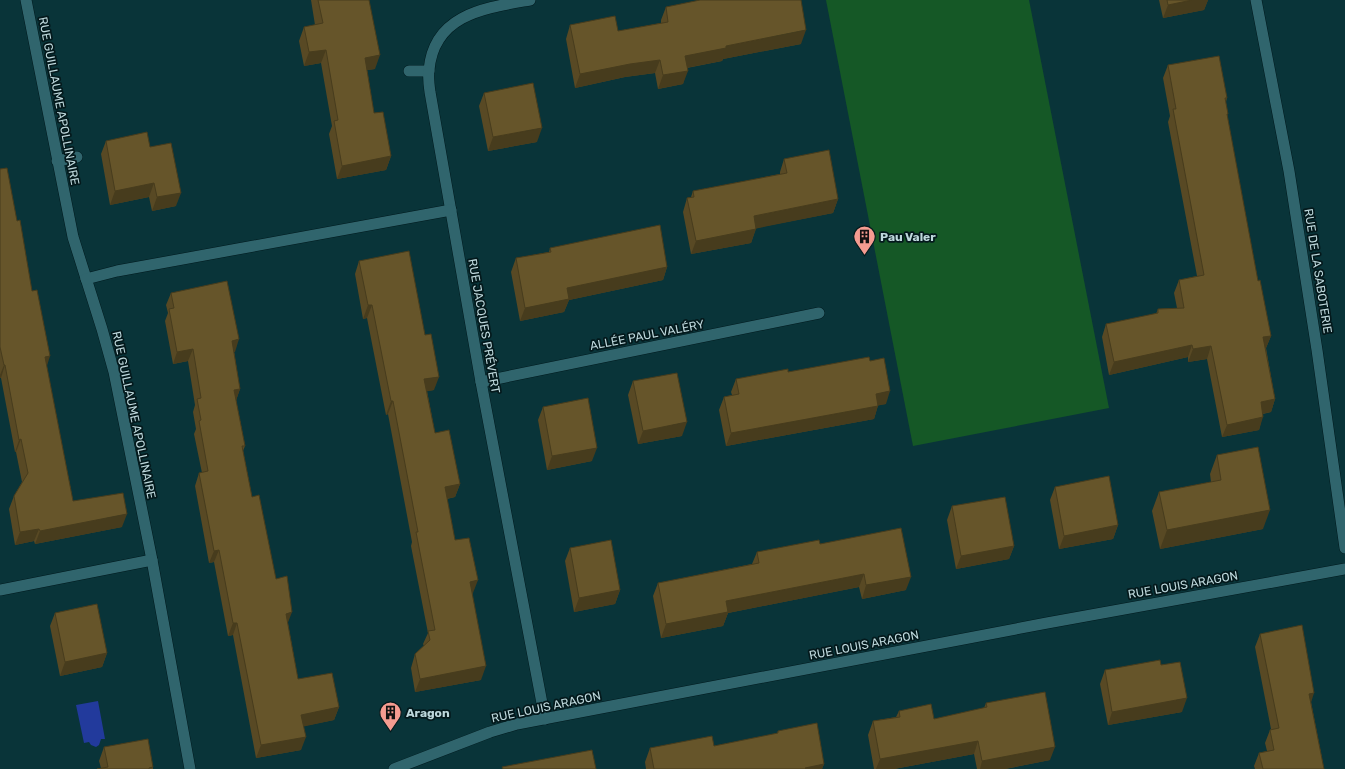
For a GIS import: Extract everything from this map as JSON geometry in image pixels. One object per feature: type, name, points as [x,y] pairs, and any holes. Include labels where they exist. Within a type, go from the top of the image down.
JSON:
[{"type":"street","name":"RUE GUILLAUME APOLLINAIRE","points":[[26,0],[73,237],[114,372],[152,560],[190,769]]},
{"type":"street","name":"RUE JACQUES PRÉVERT","points":[[530,0],[474,11],[458,19],[446,28],[436,43],[428,72],[430,92],[481,382],[545,719]]},
{"type":"street","name":"RUE DE LA SABOTERIE","points":[[1256,0],[1289,171],[1317,350],[1345,548]]},
{"type":"street","points":[[409,71],[428,72]]},
{"type":"street","points":[[57,160],[77,157]]},
{"type":"street","points":[[86,279],[125,270],[451,210]]},
{"type":"street","name":"ALLÉE PAUL VALÉRY","points":[[481,382],[818,313]]},
{"type":"street","points":[[0,590],[152,560]]},
{"type":"street","name":"RUE LOUIS ARAGON","points":[[394,769],[490,732],[517,724],[1039,624],[1345,569]]},
{"type":"green space","points":[[826,0],[1029,0],[1109,408],[913,446]]},
{"type":"shaded area","points":[[98,701],[105,739],[101,739],[99,745],[96,747],[91,745],[89,742],[84,743],[76,705]]},
{"type":"building","points":[[318,0],[369,0],[380,55],[365,58],[374,113],[383,112],[391,156],[342,166],[334,121],[338,120],[326,50],[309,52],[304,27],[323,23]]},
{"type":"building","points":[[700,0],[801,0],[806,30],[685,56],[688,71],[663,75],[660,60],[630,64],[580,74],[570,25],[615,16],[618,31],[668,22],[666,7]]},
{"type":"building","points":[[1167,0],[1192,0],[1168,5]]},
{"type":"building","points":[[1219,56],[1227,98],[1225,98],[1227,114],[1258,281],[1260,280],[1271,336],[1263,337],[1275,399],[1261,402],[1263,417],[1227,425],[1211,346],[1193,349],[1192,345],[1114,362],[1106,324],[1158,313],[1158,309],[1184,308],[1179,280],[1204,275],[1173,109],[1176,109],[1168,65]]},
{"type":"building","points":[[533,83],[542,128],[493,137],[484,93]]},
{"type":"building","points":[[147,132],[150,147],[171,143],[181,193],[157,197],[154,183],[115,191],[106,141]]},
{"type":"building","points":[[829,150],[838,199],[754,216],[756,229],[696,241],[687,198],[694,197],[693,191],[787,173],[784,159]]},
{"type":"building","points":[[7,168],[17,221],[20,220],[32,291],[37,290],[50,356],[45,357],[73,501],[123,493],[127,514],[40,531],[39,529],[20,532],[14,496],[28,473],[21,439],[19,440],[5,365],[0,347],[0,169]]},
{"type":"building","points":[[660,225],[667,267],[567,288],[569,299],[525,308],[516,258],[551,252],[550,248]]},
{"type":"building","points":[[409,251],[425,335],[431,334],[439,377],[424,379],[435,433],[449,430],[460,484],[445,487],[455,540],[469,538],[478,580],[470,582],[486,666],[420,679],[415,654],[430,640],[428,631],[435,630],[393,401],[391,401],[372,305],[368,305],[359,261]]},
{"type":"building","points":[[227,281],[239,339],[232,341],[240,389],[234,390],[245,446],[242,446],[252,497],[259,495],[276,579],[287,576],[292,612],[286,614],[298,679],[332,673],[339,707],[301,715],[306,737],[261,745],[237,623],[233,623],[219,550],[214,551],[199,473],[208,471],[199,421],[201,420],[197,399],[201,398],[193,349],[177,352],[169,309],[174,308],[171,293]]},
{"type":"building","points":[[869,357],[870,361],[884,358],[890,391],[876,394],[878,406],[731,433],[724,397],[739,394],[736,379],[788,369],[788,372]]},
{"type":"building","points":[[677,373],[687,422],[643,431],[633,381]]},
{"type":"building","points":[[588,398],[597,448],[552,456],[543,407]]},
{"type":"building","points":[[1258,447],[1270,510],[1167,530],[1159,492],[1221,480],[1217,455]]},
{"type":"building","points":[[1109,476],[1118,525],[1064,536],[1055,487]]},
{"type":"building","points":[[1005,497],[1014,546],[961,556],[952,506]]},
{"type":"building","points":[[901,528],[911,577],[866,585],[864,574],[726,601],[728,612],[666,624],[658,583],[759,563],[757,552],[819,540],[820,544]]},
{"type":"building","points":[[611,540],[620,590],[579,598],[570,548]]},
{"type":"building","points":[[97,604],[107,653],[65,662],[55,613]]},
{"type":"building","points":[[1302,625],[1314,693],[1309,694],[1324,769],[1263,769],[1259,753],[1274,750],[1270,730],[1279,728],[1260,634]]},
{"type":"building","points":[[1160,660],[1161,665],[1180,662],[1187,698],[1112,712],[1105,670]]},
{"type":"building","points":[[1045,692],[1055,747],[982,761],[978,741],[880,759],[873,721],[900,717],[899,711],[931,704],[934,719],[987,707],[986,703]]},
{"type":"building","points":[[817,723],[824,764],[805,768],[806,769],[654,769],[650,748],[712,736],[714,746],[778,733],[778,731]]},
{"type":"building","points":[[148,739],[153,767],[149,769],[97,769],[108,767],[104,747]]},
{"type":"building","points":[[592,750],[596,769],[503,769],[502,767]]},
{"type":"place","name":"Pau Valer","points":[[865,256]]},
{"type":"place","name":"Aragon","points":[[391,732]]}]
